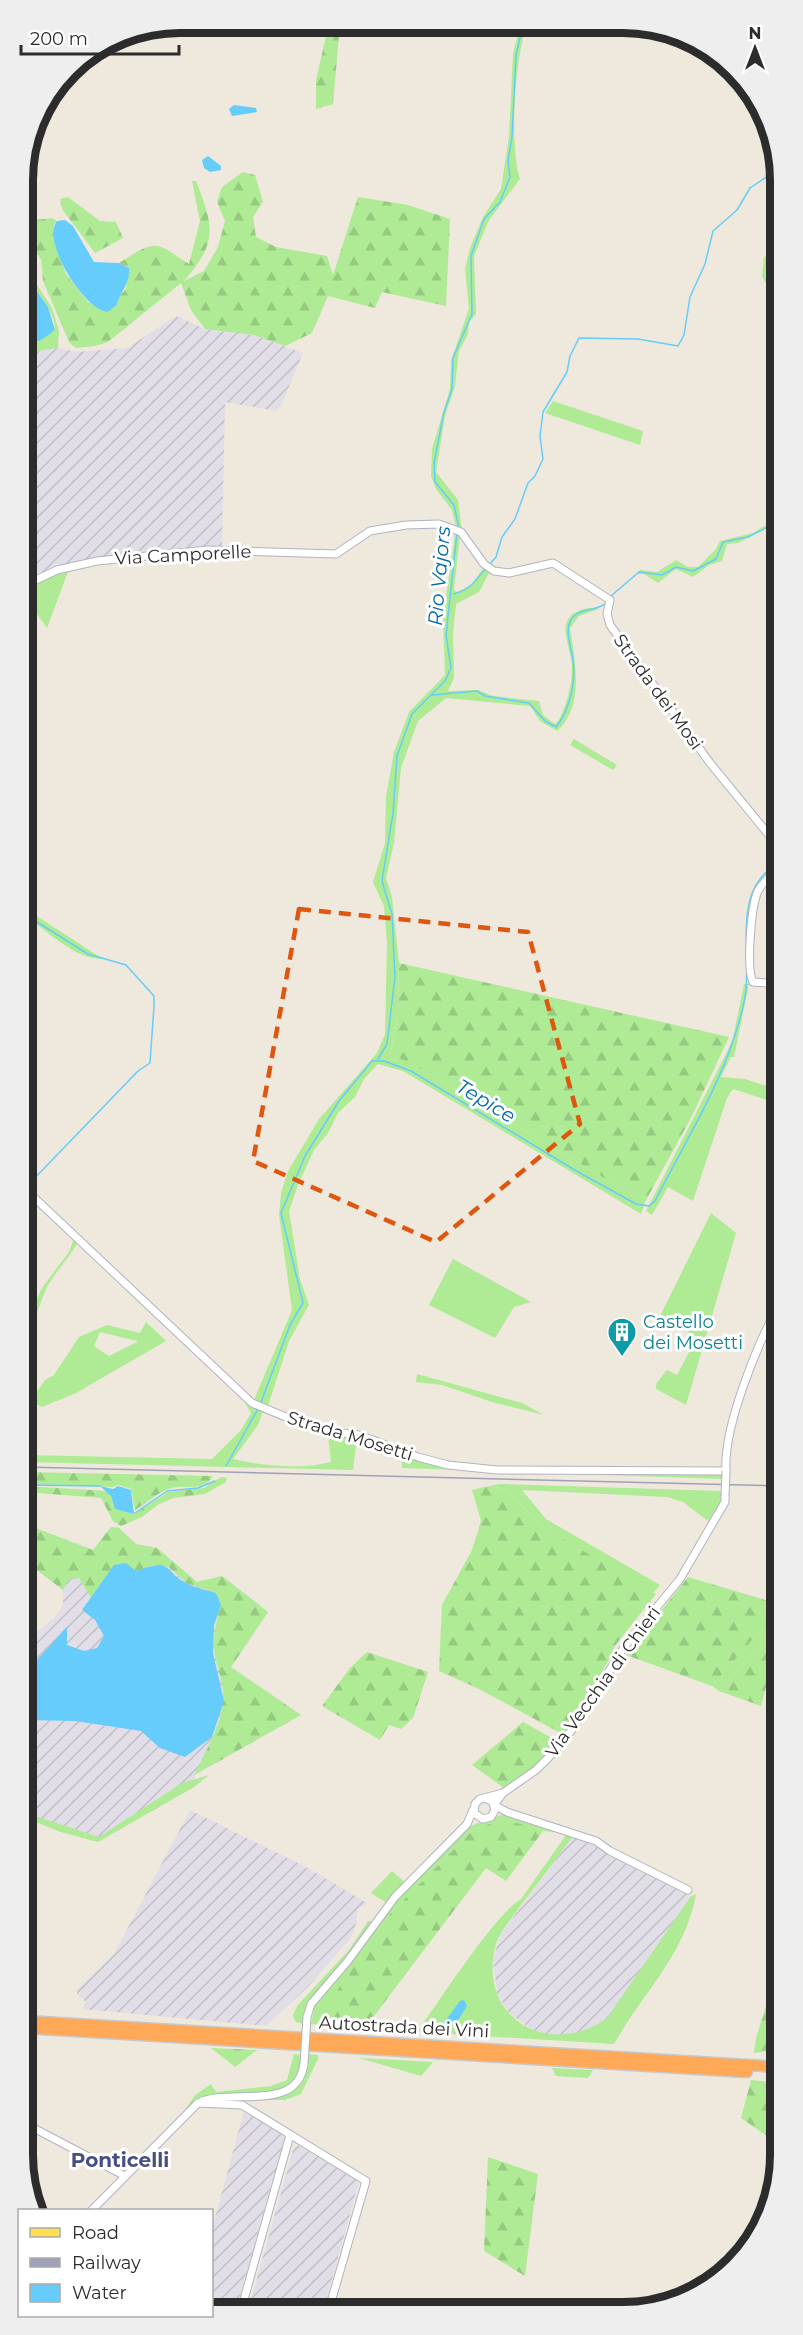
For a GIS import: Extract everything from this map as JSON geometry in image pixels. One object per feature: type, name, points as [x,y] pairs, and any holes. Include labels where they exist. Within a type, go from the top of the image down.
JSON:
[{"type":"highway","points":[[33,2016],[86,2019],[125,2026]]},
{"type":"highway","name":"Autostrada dei Vini","points":[[33,2021],[770,2066]]},
{"type":"highway","name":"Autostrada dei Vini","points":[[33,2029],[770,2073]]},
{"type":"highway","points":[[33,2034],[71,2036],[101,2033]]},
{"type":"street","name":"Via Camporelle","points":[[33,581],[57,570],[97,561],[208,550],[336,554],[370,531],[382,527],[439,524],[457,531],[474,549]]},
{"type":"street","name":"Strada dei Mosi","points":[[474,549],[487,567],[509,573],[553,562],[608,597],[610,625],[710,763],[770,836]]},
{"type":"street","points":[[770,877],[765,880],[755,900],[751,927],[753,982],[770,983]]},
{"type":"street","name":"Strada Mosetti","points":[[33,1196],[252,1403],[317,1430],[359,1436],[448,1465],[497,1470],[726,1471]]},
{"type":"street","points":[[726,1471],[730,1434],[750,1371],[770,1325]]},
{"type":"street","name":"Via Vecchia di Chieri","points":[[494,1805],[502,1794],[536,1770],[571,1731],[625,1646],[680,1579],[725,1502],[726,1471]]},
{"type":"street","name":"Via Vecchia di Chieri","points":[[484,1798],[502,1794]]},
{"type":"street","points":[[94,2209],[198,2103],[213,2097],[283,2092],[296,2085],[304,2064],[307,2017],[311,2004],[347,1962],[395,1897],[467,1824],[477,1801],[484,1798],[507,1812],[596,1841],[610,1851],[688,1890]]},
{"type":"street","points":[[493,1814],[494,1805]]},
{"type":"street","points":[[474,1810],[476,1816],[483,1819]]},
{"type":"street","points":[[467,1824],[493,1814],[507,1812]]},
{"type":"street","points":[[198,2103],[242,2105],[366,2181],[331,2302]]},
{"type":"street","points":[[33,2128],[125,2176]]},
{"type":"street","points":[[243,2302],[290,2135]]},
{"type":"highlighted area","points":[[299,909],[528,932],[580,1124],[436,1242],[253,1161]]},
{"type":"shaded area","points":[[176,316],[205,329],[254,335],[303,353],[280,408],[276,411],[225,402],[222,546],[78,562],[33,581],[33,352],[58,348],[76,352],[127,348]]},
{"type":"shaded area","points":[[33,1527],[93,1550],[111,1527],[119,1528],[136,1544],[157,1548],[197,1582],[222,1576],[268,1612],[231,1667],[301,1715],[195,1775],[194,1787],[98,1842],[61,1832],[33,1821],[33,1635],[54,1618],[63,1606],[63,1590],[33,1567]]},
{"type":"shaded area","points":[[190,1810],[308,1868],[367,1903],[358,1910],[355,1929],[350,1939],[307,1988],[266,2026],[82,2009],[86,2002],[77,1994],[77,1990],[114,1954]]},
{"type":"shaded area","points":[[573,1836],[595,1844],[691,1896],[608,2018],[578,2034],[556,2036],[535,2032],[509,2013],[497,1993],[493,1960],[500,1935]]},
{"type":"shaded area","points":[[244,2111],[285,2137],[238,2302],[213,2302],[213,2225]]},
{"type":"shaded area","points":[[297,2145],[359,2181],[326,2302],[250,2302],[294,2147]]},
{"type":"green space","points":[[327,33],[339,33],[333,104],[316,109],[316,80]]},
{"type":"green space","points":[[518,33],[525,33],[519,58],[514,124],[520,179],[489,220],[474,256],[476,314],[469,322],[468,334],[459,351],[455,386],[445,416],[436,472],[458,500],[462,531],[456,528],[452,510],[436,489],[431,476],[432,449],[450,389],[451,361],[469,308],[465,269],[470,248],[483,217],[501,189],[509,136],[513,54]]},
{"type":"green space","points":[[243,172],[255,175],[263,202],[253,217],[256,237],[276,247],[327,256],[333,275],[358,197],[408,205],[450,219],[446,306],[382,292],[375,308],[328,296],[312,333],[285,346],[254,335],[205,329],[191,310],[181,283],[108,342],[76,348],[69,342],[43,281],[41,259],[33,249],[33,220],[52,218],[57,221],[54,224],[59,255],[66,274],[88,302],[110,310],[117,305],[119,296],[126,289],[129,268],[119,263],[132,255],[156,246],[162,247],[189,264],[200,221],[192,181],[196,181],[202,197],[210,234],[203,255],[184,281],[204,271],[218,247],[225,221],[217,202],[222,187]]},
{"type":"green space","points":[[68,197],[100,221],[116,222],[123,238],[95,253],[62,209],[60,199]]},
{"type":"green space","points":[[770,254],[770,288],[762,277],[764,257]]},
{"type":"green space","points":[[33,279],[52,308],[48,307],[33,286]]},
{"type":"green space","points":[[48,307],[52,308],[59,331],[58,348],[33,352],[33,342],[55,330]]},
{"type":"green space","points":[[553,401],[643,431],[640,445],[545,413]]},
{"type":"green space","points":[[770,525],[770,529],[767,528],[738,543],[727,544],[722,561],[709,565],[693,577],[676,569],[658,583],[644,574],[637,574],[640,570],[657,572],[676,560],[688,567],[698,567],[716,549],[720,541],[753,533]]},
{"type":"green space","points":[[455,534],[460,535],[454,590],[457,592],[471,585],[484,567],[489,573],[479,592],[456,604],[453,633],[454,678],[448,691],[478,690],[493,696],[539,701],[543,715],[555,724],[559,720],[569,694],[571,681],[572,662],[566,632],[567,621],[573,614],[582,610],[599,609],[579,616],[570,628],[574,654],[575,696],[566,721],[557,731],[540,721],[530,706],[446,698],[418,721],[401,768],[394,843],[386,878],[392,897],[399,963],[398,1015],[390,1054],[409,1062],[645,1202],[641,1214],[403,1071],[378,1064],[364,1079],[355,1097],[338,1113],[328,1133],[314,1150],[289,1211],[300,1279],[309,1305],[289,1341],[268,1406],[254,1400],[292,1310],[279,1215],[281,1193],[288,1171],[319,1119],[377,1053],[385,1034],[387,943],[384,906],[373,882],[385,843],[386,797],[394,752],[409,712],[445,675],[443,618]]},
{"type":"green space","points":[[69,569],[47,628],[33,608],[33,585]]},
{"type":"green space","points":[[574,739],[617,765],[613,770],[570,745]]},
{"type":"green space","points":[[33,914],[103,959],[83,955],[64,945],[33,922]]},
{"type":"green space","points":[[399,963],[729,1037],[692,1116],[645,1202],[409,1062],[390,1055],[398,1015]]},
{"type":"green space","points":[[744,984],[749,984],[734,1057],[731,1057],[721,1077],[745,1079],[770,1087],[770,1101],[733,1089],[727,1098],[693,1201],[668,1187],[652,1215],[646,1211],[733,1038]]},
{"type":"green space","points":[[711,1213],[736,1233],[686,1405],[656,1389],[656,1384],[667,1370],[677,1375],[697,1337],[662,1318],[661,1314]]},
{"type":"green space","points":[[74,1238],[78,1242],[48,1285],[33,1322],[33,1308],[42,1288],[69,1252]]},
{"type":"green space","points":[[453,1259],[531,1302],[514,1307],[495,1338],[429,1305]]},
{"type":"green space","points":[[146,1322],[166,1341],[76,1393],[42,1407],[33,1402],[33,1397],[45,1380],[54,1375],[79,1337],[107,1325],[140,1333]],"holes":[[[100,1332],[137,1342],[109,1356],[94,1346]]]},
{"type":"green space","points":[[417,1374],[522,1403],[544,1415],[492,1402],[442,1385],[416,1382]]},
{"type":"green space","points":[[243,1399],[263,1411],[258,1425],[233,1459],[282,1466],[320,1464],[331,1462],[328,1435],[357,1437],[353,1470],[33,1462],[33,1455],[212,1459],[241,1430],[251,1413]]},
{"type":"green space","points":[[402,1453],[442,1466],[723,1473],[723,1479],[402,1468]]},
{"type":"green space","points":[[33,1472],[213,1476],[204,1485],[168,1489],[135,1510],[131,1489],[118,1485],[113,1487],[33,1484]]},
{"type":"green space","points":[[221,1477],[227,1478],[226,1482],[205,1494],[174,1498],[159,1504],[142,1517],[121,1526],[113,1521],[101,1498],[33,1493],[33,1486],[106,1491],[111,1496],[115,1509],[134,1514],[168,1492],[204,1488]]},
{"type":"green space","points":[[499,1484],[722,1491],[723,1499],[708,1521],[683,1502],[667,1497],[522,1490],[546,1519],[660,1585],[653,1593],[541,1526],[507,1490],[490,1486]]},
{"type":"green space","points":[[489,1486],[507,1490],[541,1526],[656,1594],[614,1647],[612,1655],[564,1735],[477,1688],[439,1671],[442,1605],[472,1550],[481,1521],[472,1490]]},
{"type":"green space","points":[[33,1527],[93,1550],[111,1527],[119,1528],[136,1544],[157,1548],[197,1582],[222,1576],[268,1612],[231,1667],[301,1715],[194,1775],[215,1730],[223,1702],[223,1687],[214,1650],[219,1605],[216,1593],[186,1583],[169,1567],[152,1565],[136,1572],[114,1565],[91,1598],[79,1578],[68,1580],[63,1590],[33,1567]]},
{"type":"green space","points":[[688,1577],[770,1601],[770,1619],[712,1686],[626,1655]]},
{"type":"green space","points":[[770,1619],[770,1633],[719,1691],[712,1686]]},
{"type":"green space","points":[[770,1633],[770,1673],[761,1706],[719,1691]]},
{"type":"green space","points":[[367,1652],[428,1672],[413,1718],[401,1729],[389,1725],[380,1740],[322,1706],[350,1668]]},
{"type":"green space","points":[[523,1722],[559,1742],[534,1768],[504,1788],[472,1765]]},
{"type":"green space","points":[[209,1775],[194,1787],[98,1842],[61,1832],[33,1821],[33,1817],[38,1817],[99,1837],[182,1783]]},
{"type":"green space","points":[[501,1815],[508,1815],[563,1833],[543,1831],[505,1819],[474,1829],[389,1915],[317,2020],[321,2025],[311,2024],[315,2005],[345,1970],[385,1913],[466,1829]]},
{"type":"green space","points":[[505,1819],[543,1831],[506,1881],[486,1868],[365,2028],[323,2026],[316,2021],[389,1915],[474,1829]]},
{"type":"green space","points":[[566,1835],[573,1836],[506,1926],[496,1944],[493,1970],[497,1992],[507,2011],[522,2024],[541,2032],[562,2034],[584,2030],[607,2018],[691,1896],[696,1894],[691,1915],[673,1954],[614,2044],[417,2032],[482,1940],[521,1899]]},
{"type":"green space","points":[[392,1871],[406,1883],[387,1903],[371,1893]]},
{"type":"green space","points":[[368,1921],[371,1921],[371,1924],[352,1952],[312,2000],[304,2024],[296,2022],[293,2016],[297,2006],[349,1950]]},
{"type":"green space","points":[[770,1992],[770,2051],[754,2053],[756,2038]]},
{"type":"green space","points":[[211,2048],[257,2050],[235,2067]]},
{"type":"green space","points":[[294,2054],[302,2055],[300,2068],[296,2078],[289,2086],[277,2092],[201,2097],[180,2117],[195,2095],[211,2084],[216,2092],[271,2086],[287,2080]]},
{"type":"green space","points":[[309,2054],[318,2055],[318,2059],[301,2094],[285,2100],[214,2100],[262,2098],[287,2093],[297,2088],[303,2081]]},
{"type":"green space","points":[[359,2058],[433,2062],[421,2076]]},
{"type":"green space","points":[[552,2068],[593,2070],[588,2078],[556,2076]]},
{"type":"green space","points":[[751,2080],[770,2082],[770,2138],[741,2118]]},
{"type":"green space","points":[[488,2157],[538,2174],[525,2276],[484,2251]]},
{"type":"water","points":[[234,105],[256,108],[257,112],[232,116],[229,109]]},
{"type":"water","points":[[208,156],[221,166],[221,170],[210,172],[204,168],[202,160]]},
{"type":"water","points":[[65,220],[73,226],[94,262],[119,263],[129,268],[128,279],[117,305],[107,312],[87,299],[67,273],[60,258],[55,244],[54,231],[57,221]]},
{"type":"water","points":[[33,286],[48,307],[55,330],[33,342]]},
{"type":"water","points":[[100,1486],[113,1489],[118,1486],[131,1490],[134,1514],[115,1509],[111,1496]]},
{"type":"water","points":[[126,1563],[136,1571],[156,1565],[167,1567],[188,1584],[216,1593],[221,1605],[214,1625],[213,1653],[224,1701],[212,1737],[185,1757],[160,1748],[141,1731],[75,1721],[33,1720],[33,1664],[67,1627],[67,1645],[84,1651],[97,1648],[104,1636],[95,1620],[82,1610],[114,1565]]},
{"type":"water","points":[[464,2000],[467,2006],[455,2025],[443,2024],[460,2001]]},
{"type":"waterway","name":"Rio Vajors","points":[[459,528],[454,505],[435,482],[434,463],[444,412],[452,389],[453,358],[472,314],[471,256],[484,219],[500,202],[510,177],[508,161],[512,137],[516,55],[521,33]]},
{"type":"waterway","points":[[489,565],[496,557],[502,537],[515,519],[528,483],[535,476],[543,459],[540,436],[543,412],[567,372],[570,356],[579,338],[638,339],[678,346],[684,335],[690,297],[705,264],[713,231],[737,210],[750,188],[770,175]]},
{"type":"waterway","points":[[611,596],[639,572],[662,575],[676,567],[693,571],[716,559],[723,542],[748,537],[770,526]]},
{"type":"waterway","name":"Rio Vajors","points":[[378,1059],[387,1044],[395,977],[392,914],[382,881],[393,813],[397,756],[412,714],[445,681],[451,668],[446,635],[457,533]]},
{"type":"waterway","points":[[454,594],[469,587],[486,568]]},
{"type":"waterway","points":[[432,695],[477,691],[485,696],[529,703],[545,721],[556,727],[565,712],[573,687],[574,669],[568,635],[571,620],[578,613],[599,607],[607,602]]},
{"type":"waterway","name":"Tepice","points":[[260,1405],[290,1325],[303,1303],[281,1213],[305,1156],[339,1101],[372,1061],[384,1061],[411,1071],[573,1169],[636,1204],[649,1206],[655,1201],[694,1127],[730,1051],[745,997],[746,924],[749,906],[754,889],[763,875],[770,870]]},
{"type":"waterway","points":[[33,920],[88,954],[126,965],[154,996],[154,1006],[150,1063],[138,1071],[33,1180]]},
{"type":"waterway","name":"Tepice","points":[[226,1466],[258,1409]]},
{"type":"waterway","name":"Tepice","points":[[135,1513],[167,1491],[198,1488],[215,1481]]},
{"type":"waterway","name":"Tepice","points":[[33,1485],[100,1486]]},
{"type":"railway","points":[[33,1467],[770,1486]]},
{"type":"place","name":"Castello dei Mosetti","points":[[622,1358]]},
{"type":"district","name":"Ponticelli","points":[[120,2160]]}]
